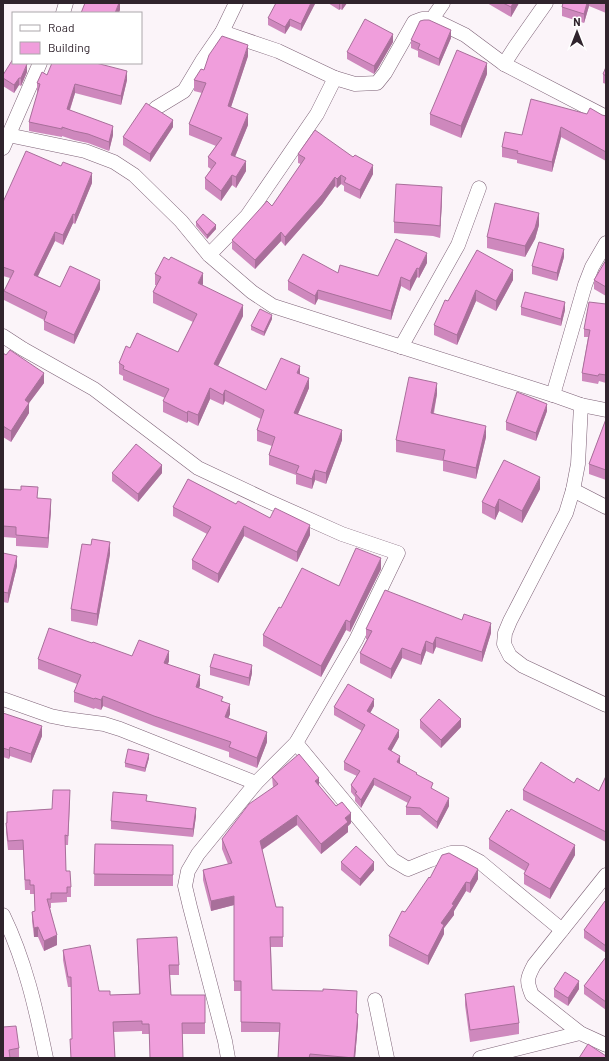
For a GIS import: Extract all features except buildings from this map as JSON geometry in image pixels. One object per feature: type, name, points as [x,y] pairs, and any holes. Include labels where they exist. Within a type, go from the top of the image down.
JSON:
[{"type":"street","points":[[156,108],[184,90],[222,32],[236,3]]},
{"type":"street","points":[[432,19],[443,3]]},
{"type":"street","points":[[504,64],[546,3]]},
{"type":"street","points":[[222,32],[278,51],[335,78],[355,84],[377,83],[385,73],[414,22],[422,18],[432,19],[464,35],[504,64],[606,117]]},
{"type":"street","points":[[40,64],[6,141],[85,151],[114,162],[134,175],[180,222],[209,255],[252,292],[273,306],[581,405],[606,410]]},
{"type":"street","points":[[209,255],[247,216],[317,114],[335,78]]},
{"type":"street","points":[[401,347],[458,245],[479,188]]},
{"type":"street","points":[[553,395],[585,285],[592,267],[606,243]]},
{"type":"street","points":[[3,336],[94,389],[198,468],[342,534],[398,553],[356,640],[296,743],[256,783],[198,854],[188,871],[185,886],[225,1041],[228,1058]]},
{"type":"street","points":[[581,405],[578,464],[573,490],[566,513],[510,621],[505,633],[504,644],[510,656],[523,666],[606,705]]},
{"type":"street","points":[[573,490],[606,506]]},
{"type":"street","points":[[3,699],[66,720],[104,724],[120,729],[256,783]]},
{"type":"street","points":[[296,743],[393,860],[408,869],[451,853],[463,853],[480,862],[562,930]]},
{"type":"street","points":[[606,874],[534,965],[529,976],[528,986],[532,995],[580,1033],[606,1045]]},
{"type":"street","points":[[3,914],[13,935],[28,980],[46,1058]]},
{"type":"street","points":[[375,1000],[387,1058]]},
{"type":"street","points":[[480,1058],[580,1033]]}]
